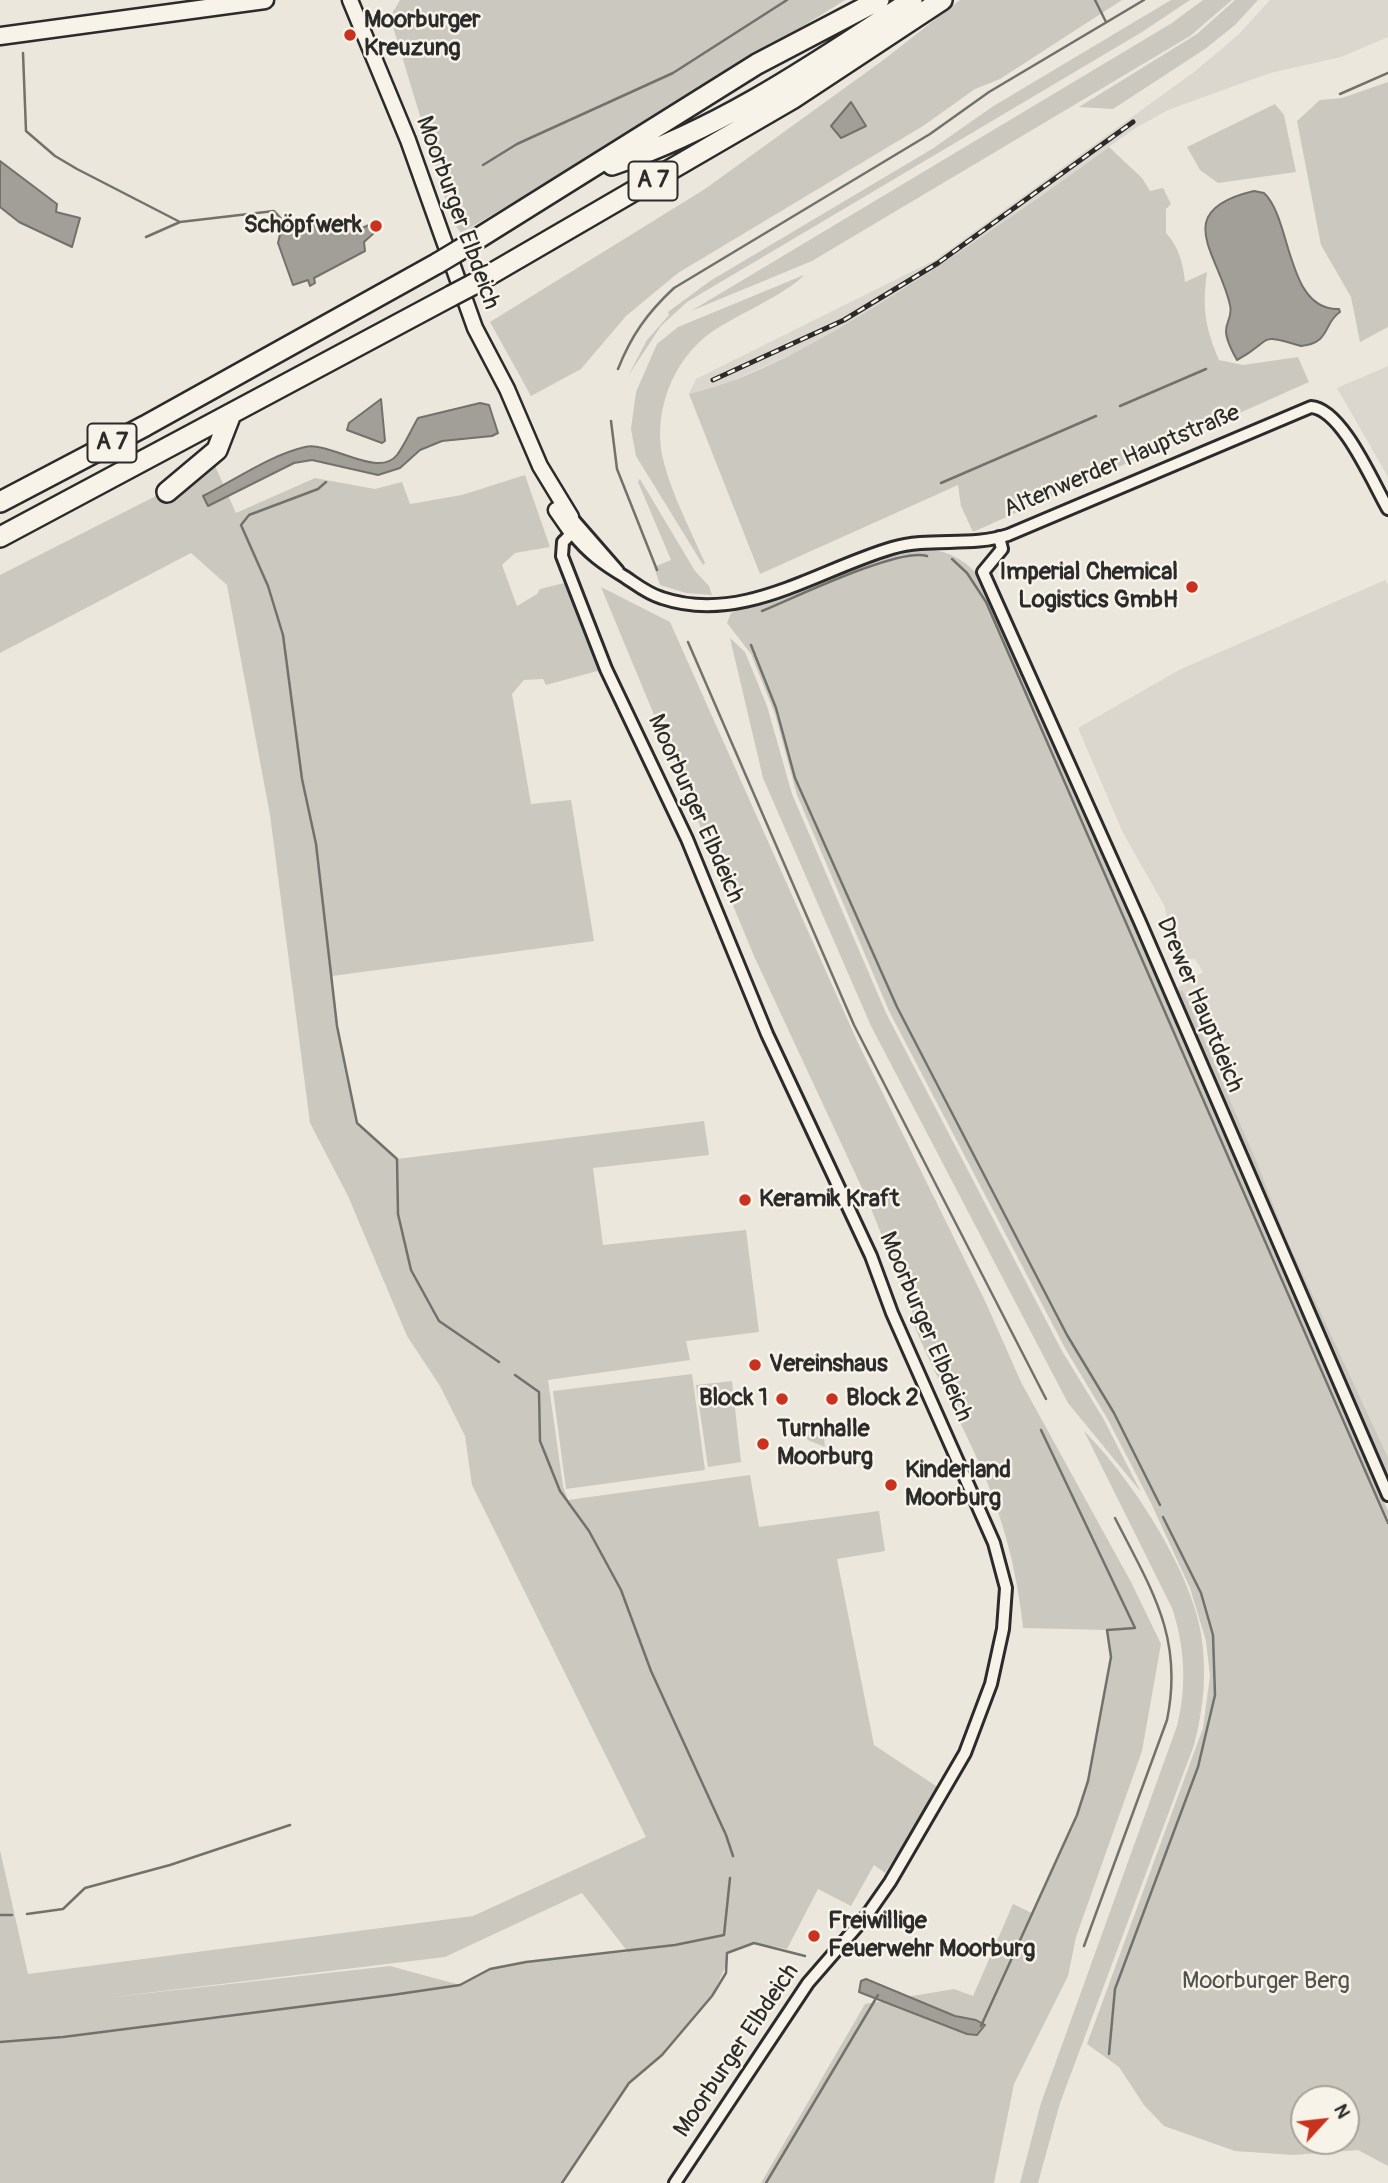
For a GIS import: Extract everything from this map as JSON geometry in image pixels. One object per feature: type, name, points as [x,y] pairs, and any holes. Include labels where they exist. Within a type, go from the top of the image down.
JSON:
[{"type":"highway","name":"A 7","points":[[0,502],[168,414],[438,263],[757,64],[879,0]]},
{"type":"highway","name":"A 7","points":[[575,178],[691,134],[756,101],[910,8],[942,0]]},
{"type":"highway","name":"A 7","points":[[0,537],[472,285],[792,99],[910,8]]},
{"type":"highway","points":[[167,492],[217,450],[231,414]]},
{"type":"main road","points":[[0,36],[265,0]]},
{"type":"street","name":"Moorburger Elbdeich","points":[[350,0],[408,140],[439,235],[475,328],[508,389],[549,483],[571,517],[572,533],[563,542],[562,556],[606,669],[687,839],[767,1034],[871,1256],[892,1313],[993,1543],[1006,1588],[1003,1629],[991,1684],[965,1754],[890,1882],[867,1915],[808,1983],[676,2183]]},
{"type":"street","name":"Altenwerder Hauptstraße","points":[[572,533],[597,561],[661,598],[720,606],[750,601],[901,546],[937,540],[999,537],[1311,407],[1327,411],[1340,426],[1388,509]]},
{"type":"street","name":"Moorburger Elbdeich","points":[[528,438],[538,476],[572,533]]},
{"type":"street","name":"Altenwerder Hauptstraße","points":[[571,517],[622,576]]},
{"type":"street","name":"Drewer Hauptdeich","points":[[999,537],[1002,549],[983,572],[1140,922],[1388,1495]]},
{"type":"shaded area","points":[[1270,0],[1388,0],[1388,37],[1341,57],[1270,73],[1168,110],[1134,129],[939,268],[804,349],[718,387],[689,394],[696,379],[935,260],[1194,72],[1239,34]]},
{"type":"shaded area","points":[[851,102],[866,126],[841,138],[831,126]]},
{"type":"shaded area","points":[[0,161],[57,204],[56,212],[80,218],[72,247],[19,222],[0,207]]},
{"type":"shaded area","points":[[1254,191],[1264,193],[1273,206],[1299,280],[1309,295],[1322,306],[1339,309],[1340,312],[1322,337],[1311,344],[1301,346],[1277,339],[1266,340],[1237,360],[1226,334],[1230,305],[1210,252],[1206,222],[1213,210],[1228,200]]},
{"type":"shaded area","points":[[349,220],[362,228],[369,225],[374,233],[364,242],[365,251],[314,278],[315,283],[310,286],[308,280],[293,285],[278,243],[282,226],[289,222],[303,226]]},
{"type":"shaded area","points":[[1388,366],[1388,477],[1337,388]]},
{"type":"shaded area","points":[[381,399],[385,441],[382,443],[347,430],[349,423]]},
{"type":"shaded area","points":[[480,403],[489,405],[498,433],[492,436],[442,441],[420,450],[400,468],[378,475],[312,460],[294,463],[208,506],[203,496],[266,462],[305,447],[327,449],[378,463],[389,461],[400,451],[418,418]]},
{"type":"shaded area","points":[[1385,580],[1388,585],[1388,1471],[1177,988],[1203,972],[1195,959],[1181,960],[1169,952],[1166,946],[1168,922],[1164,905],[1123,833],[1078,728],[1179,670]]},
{"type":"shaded area","points":[[866,1979],[955,2016],[976,2020],[985,2025],[977,2035],[967,2034],[859,1992],[861,1981]]},
{"type":"green space","points":[[400,0],[845,0],[633,132],[461,233],[452,221],[390,17]]},
{"type":"green space","points":[[960,0],[1122,0],[1000,79],[975,89],[923,126],[678,273],[626,316],[581,369],[531,396],[490,322],[705,189],[882,61]]},
{"type":"green space","points":[[1171,0],[1190,0],[1142,32],[687,302],[661,326],[628,376],[647,340],[669,315],[668,312],[710,281],[932,149],[992,107]]},
{"type":"green space","points":[[1203,0],[1232,0],[1190,36],[812,261],[691,311],[1172,23]]},
{"type":"green space","points":[[1235,0],[1258,0],[1235,25],[1205,49],[1113,109],[1079,107],[1197,34]]},
{"type":"green space","points":[[1388,82],[1388,327],[1360,342],[1351,297],[1321,245],[1297,121],[1320,100],[1342,98]]},
{"type":"green space","points":[[1275,104],[1284,115],[1296,172],[1218,183],[1200,170],[1187,147]]},
{"type":"green space","points":[[1109,147],[1142,178],[1150,191],[1163,188],[1171,204],[1166,209],[1166,233],[1180,256],[1185,282],[1207,272],[1206,317],[1219,360],[1243,365],[1298,357],[1309,382],[973,532],[961,506],[958,485],[760,574],[689,394],[760,369],[849,322],[962,251]]},
{"type":"green space","points":[[804,275],[762,304],[713,331],[686,357],[668,390],[660,426],[664,463],[677,501],[705,563],[703,565],[636,456],[631,429],[636,392],[657,344],[678,327]]},
{"type":"green space","points":[[215,466],[236,513],[315,478],[375,489],[402,482],[410,504],[462,495],[525,475],[550,547],[515,553],[502,565],[517,606],[537,594],[540,589],[564,583],[601,670],[546,685],[543,679],[524,680],[512,694],[531,804],[571,800],[594,941],[332,976],[337,1026],[357,1123],[397,1159],[704,1121],[709,1155],[593,1168],[603,1245],[746,1230],[759,1332],[686,1341],[690,1360],[548,1380],[563,1486],[568,1500],[750,1475],[759,1527],[879,1511],[885,1551],[837,1559],[874,1745],[939,1788],[885,1873],[874,1865],[851,1906],[818,1889],[787,1949],[754,1943],[727,1953],[727,1963],[712,1996],[662,2055],[629,2083],[562,2183],[0,2183],[0,1850],[28,1974],[473,1916],[646,1837],[472,1485],[465,1436],[440,1386],[407,1336],[348,1196],[310,1123],[270,815],[227,585],[191,553],[0,653],[0,575]],"holes":[[[582,1893],[628,1952],[526,1962],[490,1969],[460,1985],[390,1966],[105,1998],[445,1957]]]},
{"type":"green space","points":[[640,479],[695,571],[709,586],[712,595],[686,593],[660,585],[654,567],[671,560],[638,482]]},
{"type":"green space","name":"Moorburger Berg","points":[[901,548],[930,549],[954,556],[973,570],[982,581],[991,594],[1388,1511],[1388,2166],[1360,2151],[1360,2085],[1290,2085],[1290,2155],[1235,2151],[1164,2126],[1144,2105],[1119,2067],[1087,2044],[1203,1728],[1210,1676],[1206,1641],[1190,1588],[1151,1503],[1107,1418],[1066,1350],[889,1011],[797,795],[775,714],[751,654],[727,623],[731,613]]},
{"type":"green space","points":[[601,587],[670,622],[858,1043],[986,1303],[1021,1382],[1131,1582],[1161,1644],[1142,1751],[1076,1937],[1068,1976],[1014,2084],[994,2183],[761,2183],[865,2004],[954,1989],[973,1996],[1013,1904],[1032,1913],[1077,1815],[1088,1781],[1111,1657],[1107,1630],[1023,1628],[1012,1560],[983,1473],[919,1337],[912,1320],[915,1319],[868,1201],[754,956]]},
{"type":"green space","points":[[730,638],[745,652],[767,706],[792,794],[886,1013],[1062,1351],[1103,1418],[1141,1492],[1068,1403],[871,1026],[763,778]]},
{"type":"green space","points":[[1172,989],[1183,991],[1257,1163],[1286,1238],[1388,1458],[1388,1487]]},
{"type":"green space","points":[[692,1374],[705,1470],[566,1489],[553,1391]]},
{"type":"green space","points":[[732,1381],[741,1462],[708,1467],[696,1385]]},
{"type":"green space","points":[[822,1422],[825,1447],[808,1440],[798,1425]]},
{"type":"green space","points":[[1084,1431],[1138,1498],[1156,1525],[1185,1580],[1201,1633],[1204,1689],[1194,1745],[1060,2103],[1038,2183],[1020,2183],[1041,2103],[1177,1726],[1182,1697],[1182,1652],[1172,1608]]},
{"type":"waterway","points":[[483,165],[517,144],[673,73],[787,0]]},
{"type":"waterway","points":[[1095,0],[1106,22]]},
{"type":"waterway","points":[[618,369],[641,326],[674,288],[930,134],[989,92],[1144,0]]},
{"type":"waterway","points":[[23,53],[26,131],[55,156],[180,222],[274,211],[286,224]]},
{"type":"waterway","points":[[1340,94],[1388,73]]},
{"type":"waterway","points":[[146,237],[180,222]]},
{"type":"waterway","points":[[1120,406],[1206,369]]},
{"type":"waterway","points":[[941,483],[1096,416]]},
{"type":"waterway","points":[[611,421],[617,469],[657,570]]},
{"type":"waterway","points":[[326,482],[318,489],[249,515],[241,525],[268,586],[283,635],[302,779],[316,844],[337,1026],[357,1123],[397,1159],[398,1214],[411,1270],[439,1321],[499,1362]]},
{"type":"waterway","points":[[762,611],[871,566],[913,555],[927,556]]},
{"type":"waterway","points":[[952,559],[967,573],[986,602],[1388,1523]]},
{"type":"waterway","points":[[688,642],[854,1025],[1046,1399]]},
{"type":"waterway","points":[[751,645],[776,708],[795,778],[897,1007],[1067,1335],[1114,1413],[1160,1505]]},
{"type":"waterway","points":[[515,1375],[539,1392],[540,1441],[560,1491],[589,1531],[621,1590],[651,1671],[726,1835],[733,1856]]},
{"type":"waterway","points":[[981,2026],[1077,1815],[1088,1781],[1111,1657],[1107,1630],[1135,1628],[1041,1430]]},
{"type":"waterway","points":[[1109,2054],[1115,1989],[1198,1767],[1215,1695],[1213,1635],[1201,1593],[1163,1517]]},
{"type":"waterway","points":[[1084,1946],[1167,1720],[1171,1690],[1168,1638],[1161,1614],[1115,1518]]},
{"type":"waterway","points":[[27,1914],[63,1909],[85,1888],[170,1865],[290,1825]]},
{"type":"waterway","points":[[0,2042],[63,2037],[460,1985],[490,1969],[526,1962],[675,1945],[724,1935],[730,1878]]},
{"type":"waterway","points":[[0,1915],[12,1915]]},
{"type":"waterway","points":[[562,2183],[629,2083],[662,2055],[712,1996],[726,1973],[727,1953],[754,1943],[805,1956]]},
{"type":"waterway","points":[[766,2183],[878,1995]]},
{"type":"railway","points":[[713,380],[844,320],[938,263],[1133,122]]},
{"type":"place","name":"Moorburger Kreuzung","points":[[350,35]]},
{"type":"place","name":"Schöpfwerk","points":[[376,226]]},
{"type":"place","name":"Imperial Chemical Logistics GmbH","points":[[1192,587]]},
{"type":"place","name":"Keramik Kraft","points":[[745,1200]]},
{"type":"place","name":"Vereinshaus","points":[[755,1365]]},
{"type":"place","name":"Block 1","points":[[782,1399]]},
{"type":"place","name":"Block 2","points":[[832,1399]]},
{"type":"place","name":"Turnhalle Moorburg","points":[[763,1444]]},
{"type":"place","name":"Kinderland Moorburg","points":[[891,1485]]},
{"type":"place","name":"Freiwillige Feuerwehr Moorburg","points":[[814,1936]]}]
